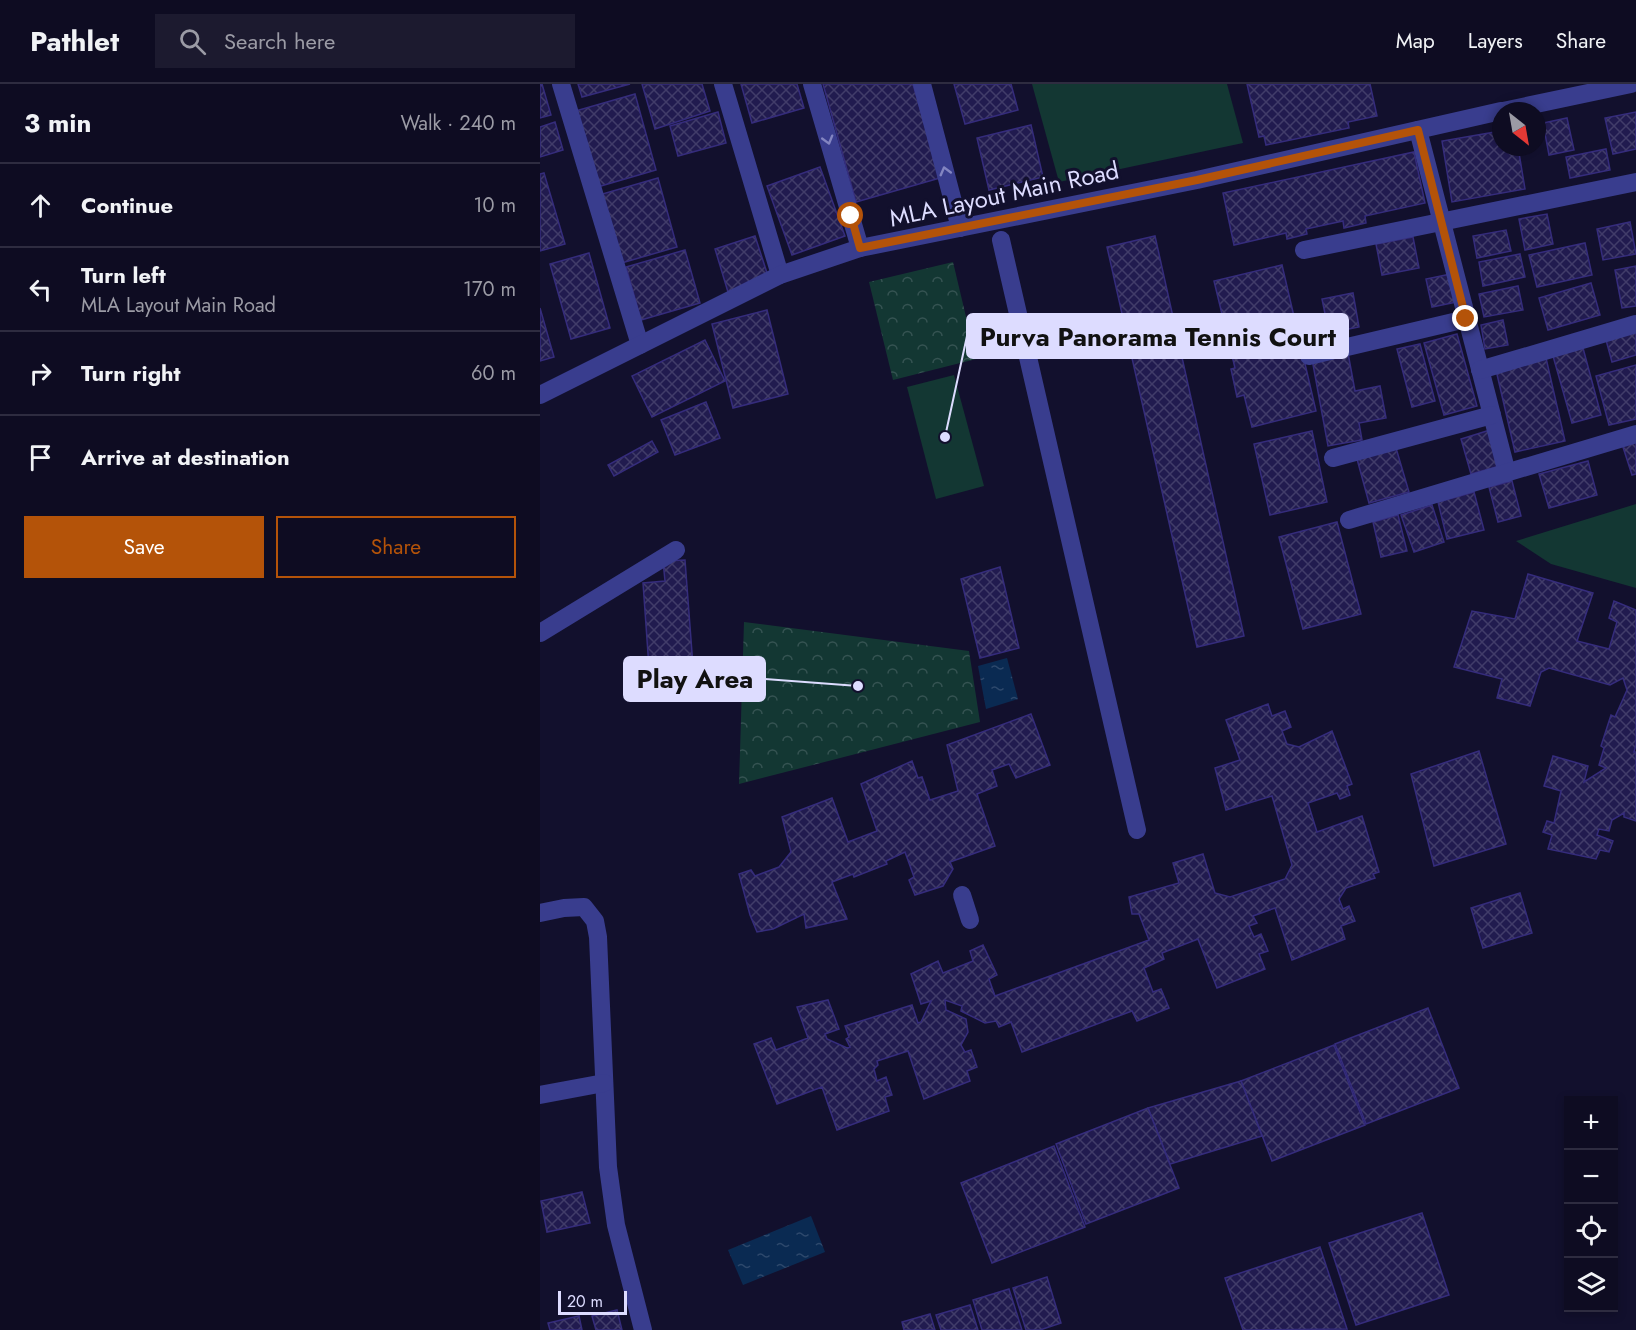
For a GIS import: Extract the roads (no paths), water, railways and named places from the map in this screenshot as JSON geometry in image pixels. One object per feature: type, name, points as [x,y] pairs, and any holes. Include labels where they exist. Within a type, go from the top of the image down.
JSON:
[{"type":"street","points":[[561,84],[640,345]]},
{"type":"street","points":[[723,84],[780,275]]},
{"type":"street","points":[[812,84],[860,248]]},
{"type":"street","points":[[922,84],[960,228]]},
{"type":"street","name":"MLA Layout Main Road","points":[[1545,102],[1630,84]]},
{"type":"street","name":"MLA Layout Main Road","points":[[540,394],[780,275],[860,248],[1197,180],[1492,113]]},
{"type":"street","points":[[1418,130],[1507,473]]},
{"type":"street","points":[[1304,250],[1636,182]]},
{"type":"street","points":[[1001,240],[1137,830]]},
{"type":"street","points":[[1304,326],[1309,356],[1466,319]]},
{"type":"street","points":[[1480,369],[1636,324]]},
{"type":"street","points":[[1333,458],[1492,415]]},
{"type":"street","points":[[1349,520],[1636,434]]},
{"type":"street","points":[[540,633],[676,550]]},
{"type":"street","points":[[963,896],[970,920]]},
{"type":"street","points":[[540,913],[584,907],[595,921],[598,937],[608,1167],[616,1225],[644,1330]]},
{"type":"street","points":[[540,1095],[604,1083]]},
{"type":"water","points":[[1007,658],[1018,699],[986,709],[978,666]]},
{"type":"water","points":[[811,1216],[825,1252],[743,1285],[728,1250]]},
{"type":"place","name":"Purva Panorama Tennis Court","points":[[945,437]]},
{"type":"place","name":"Play Area","points":[[858,686]]}]
